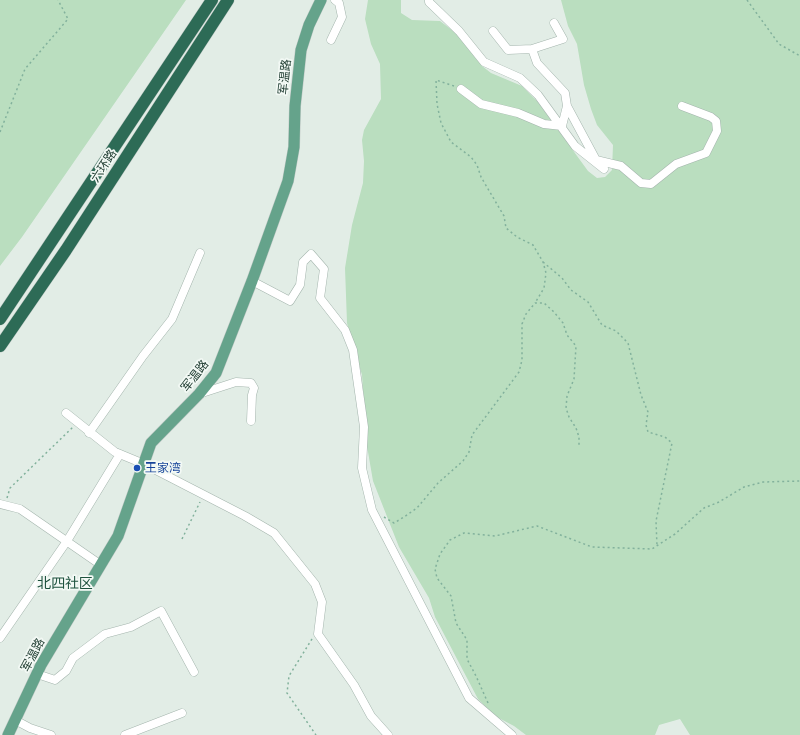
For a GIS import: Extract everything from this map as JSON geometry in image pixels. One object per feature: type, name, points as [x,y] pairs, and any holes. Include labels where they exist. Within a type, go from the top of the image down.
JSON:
[{"type":"highway","name":"六环路","points":[[0,319],[212,0]]},
{"type":"highway","name":"六环路","points":[[0,346],[70,243],[228,0]]},
{"type":"main road","name":"军温路","points":[[8,735],[37,674],[118,536],[151,443],[199,394],[216,373],[252,281],[288,181],[294,147],[295,106],[301,50],[308,25],[321,0]]},
{"type":"street","points":[[331,40],[342,16],[339,3],[335,0]]},
{"type":"street","points":[[429,0],[429,2],[459,31],[484,62],[520,78],[538,95],[562,126],[575,146],[604,169]]},
{"type":"street","points":[[493,31],[508,50],[532,49],[563,38],[554,23]]},
{"type":"street","points":[[532,49],[537,63],[565,93],[567,106],[596,160],[621,166],[641,183],[651,184],[676,164],[706,153],[717,131],[716,121],[711,116],[682,106]]},
{"type":"street","points":[[461,89],[481,104],[518,113],[544,124],[562,126]]},
{"type":"street","points":[[562,126],[567,106]]},
{"type":"street","points":[[89,434],[143,356],[172,319],[200,253]]},
{"type":"street","points":[[252,281],[290,301],[300,285],[303,262],[311,254],[324,269],[320,298],[345,330],[353,350],[364,427],[362,468],[372,510],[469,698],[512,735]]},
{"type":"street","points":[[199,394],[236,382],[251,383],[254,388],[252,395],[251,420]]},
{"type":"street","points":[[66,413],[89,434],[120,454],[144,464],[204,494],[274,533],[315,584],[322,602],[318,634],[354,685],[371,716],[388,735]]},
{"type":"street","points":[[0,638],[67,541],[120,454]]},
{"type":"street","points":[[3,505],[20,509],[101,565]]},
{"type":"street","points":[[37,674],[55,680],[66,672],[73,658],[106,634],[131,627],[161,611],[194,672]]},
{"type":"street","points":[[125,735],[182,713]]},
{"type":"street","points":[[15,720],[30,728],[51,735]]},
{"type":"path","points":[[0,132],[25,69],[68,19],[58,0]]},
{"type":"path","points":[[747,0],[779,44],[800,56]]},
{"type":"path","points":[[461,89],[448,83],[436,80],[437,104],[445,133],[451,142],[471,157],[504,216],[506,228],[517,237],[533,246],[543,262],[562,278],[571,290],[588,302],[602,324],[616,331],[628,343],[641,395],[648,412],[646,426],[648,432],[665,437],[672,443],[656,521],[657,546]]},
{"type":"path","points":[[372,510],[394,523],[417,508],[438,483],[463,461],[469,452],[472,435],[519,372],[522,360],[522,324],[526,314],[536,302],[544,288],[546,274],[543,262]]},
{"type":"path","points":[[536,302],[544,303],[554,312],[563,323],[567,335],[576,346],[574,379],[567,396],[566,408],[569,418],[576,428],[579,437],[579,446]]},
{"type":"path","points":[[3,505],[10,488],[77,422]]},
{"type":"path","points":[[492,718],[476,676],[466,659],[466,640],[456,623],[451,596],[437,578],[435,569],[450,540],[464,533],[495,536],[537,526],[592,547],[652,549],[675,534],[704,508],[720,502],[744,487],[763,482],[800,481]]},
{"type":"path","points":[[182,539],[204,494]]},
{"type":"path","points":[[316,735],[287,693],[289,676],[310,640],[318,634]]},
{"type":"green space","points":[[0,0],[186,0],[22,237],[0,266]]},
{"type":"green space","points":[[368,0],[401,0],[401,13],[412,20],[440,21],[457,34],[482,66],[491,73],[522,86],[537,101],[588,171],[597,178],[605,177],[612,170],[613,145],[597,125],[591,109],[584,85],[577,44],[568,26],[561,0],[800,0],[800,735],[690,735],[680,719],[659,725],[655,735],[526,735],[514,726],[495,716],[478,699],[435,617],[429,598],[399,547],[373,481],[367,446],[362,375],[347,323],[345,268],[352,225],[363,183],[364,161],[362,140],[364,130],[381,99],[380,64],[371,44],[365,19]]},
{"type":"place","name":"王家湾","points":[[137,468]]},
{"type":"district","name":"北四社区","points":[[65,584]]}]
